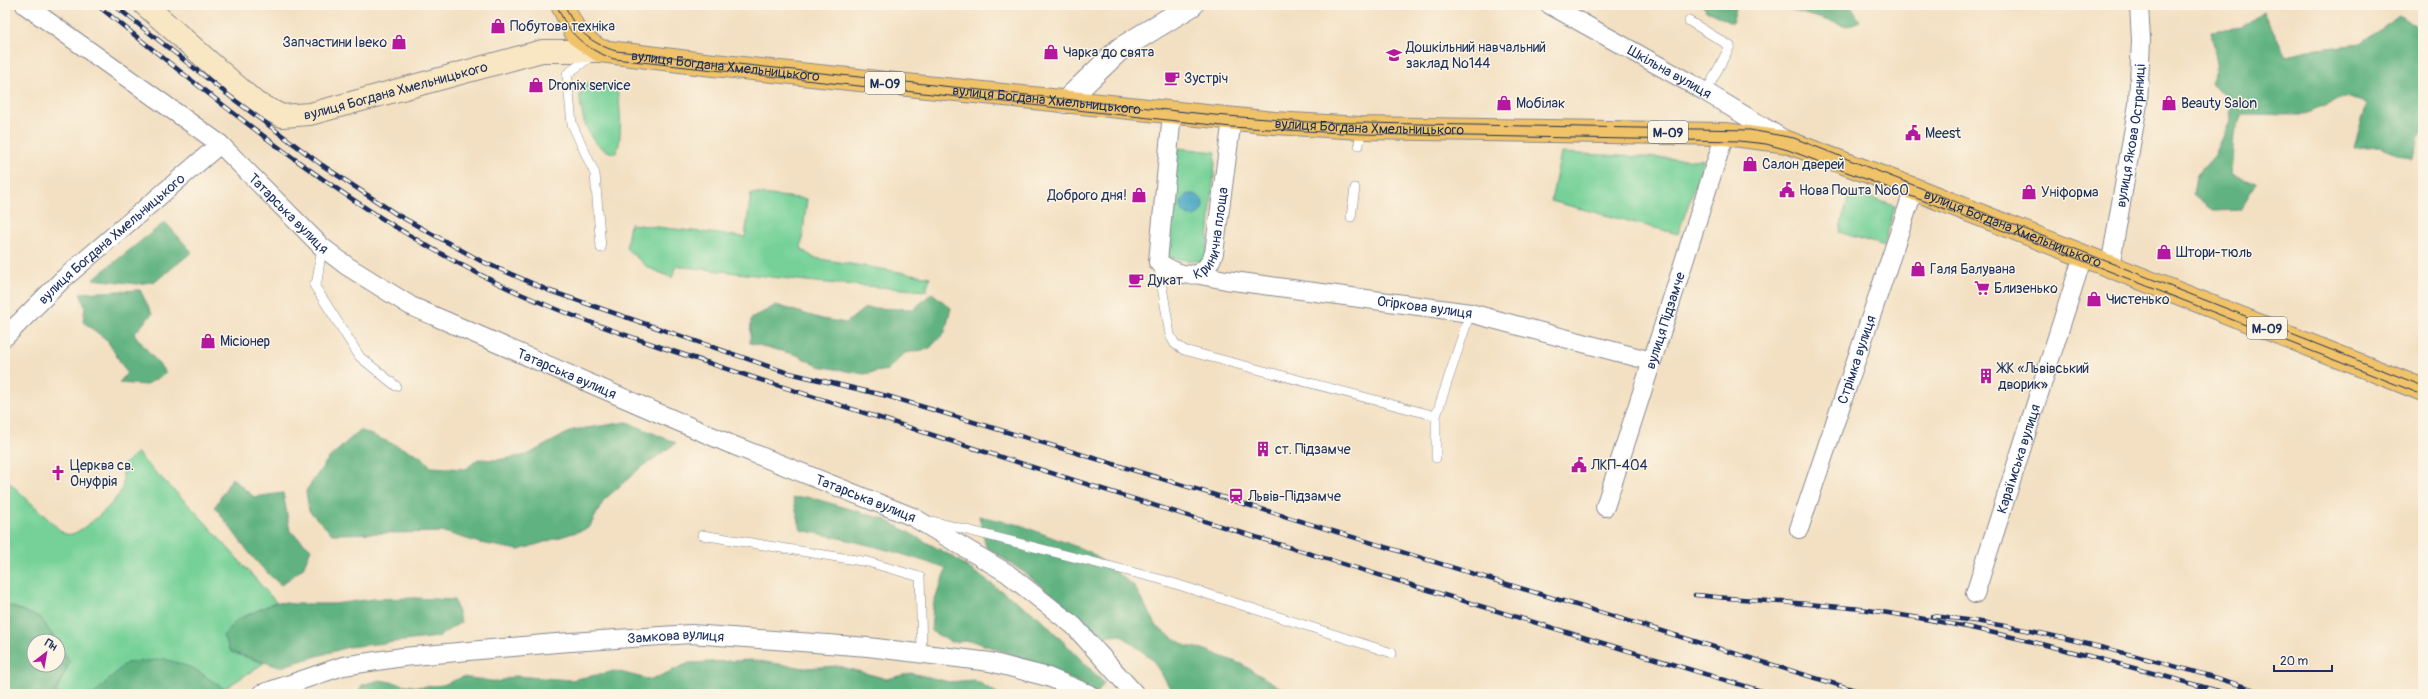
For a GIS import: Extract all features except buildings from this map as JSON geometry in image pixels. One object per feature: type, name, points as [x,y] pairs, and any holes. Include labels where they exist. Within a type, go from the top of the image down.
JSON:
[{"type":"main road","name":"вулиця Богдана Хмельницького","points":[[145,5],[256,103],[282,116],[310,114],[542,51],[600,51],[704,64],[1232,119],[1360,137],[1725,134],[1787,142],[1914,189],[2423,390]]},
{"type":"main road","name":"М-09","points":[[562,5],[577,35],[600,51]]},
{"type":"street","name":"Татарська вулиця","points":[[25,5],[220,144],[322,247],[347,266],[411,306],[730,444],[913,517],[1007,573],[1068,621],[1135,694]]},
{"type":"street","points":[[1065,102],[1120,50],[1192,5]]},
{"type":"street","name":"Шкільна вулиця","points":[[1550,5],[1706,92],[1787,142]]},
{"type":"street","name":"вулиця Якова Остряниці","points":[[2110,266],[2138,104],[2141,40],[2139,5]]},
{"type":"street","points":[[1158,262],[1172,113]]},
{"type":"street","name":"Кринична площа","points":[[1158,262],[1177,274],[1195,274],[1209,264],[1214,253],[1232,119]]},
{"type":"street","name":"вулиця Підзамче","points":[[1605,507],[1651,360],[1725,134]]},
{"type":"street","name":"вулиця Богдана Хмельницького","points":[[5,337],[62,280],[220,144]]},
{"type":"street","name":"Стрімка вулиця","points":[[1799,529],[1914,189]]},
{"type":"street","name":"Караїмська вулиця","points":[[1975,594],[2083,256]]},
{"type":"street","name":"Огіркова вулиця","points":[[1195,274],[1226,280],[1470,313],[1651,360]]},
{"type":"street","name":"Замкова вулиця","points":[[262,694],[343,666],[403,657],[690,634],[922,652],[990,662],[1048,677],[1089,694]]},
{"type":"lane","points":[[1689,21],[1730,46],[1706,92]]},
{"type":"lane","points":[[600,51],[567,74],[572,124],[595,174],[601,248]]},
{"type":"lane","points":[[1351,217],[1355,188]]},
{"type":"lane","points":[[322,247],[317,281],[314,285],[360,357],[396,386]]},
{"type":"lane","points":[[1158,262],[1170,335],[1175,344],[1180,347],[1346,394],[1436,416]]},
{"type":"lane","points":[[1436,458],[1436,416],[1470,313]]},
{"type":"lane","points":[[913,517],[1163,580],[1392,653]]},
{"type":"lane","points":[[702,535],[868,562],[920,577],[922,652]]},
{"type":"green space","points":[[1702,5],[1740,5],[1736,8],[1732,23],[1707,11]]},
{"type":"green space","points":[[1773,5],[1850,5],[1860,21],[1847,26]]},
{"type":"green space","points":[[2263,12],[2286,56],[2318,49],[2360,44],[2399,15],[2423,32],[2423,129],[2412,159],[2380,146],[2354,148],[2367,103],[2345,97],[2300,115],[2243,114],[2234,134],[2231,175],[2256,183],[2240,210],[2213,211],[2193,195],[2196,176],[2215,155],[2231,119],[2229,97],[2210,83],[2217,64],[2211,31],[2242,27]]},
{"type":"green space","points":[[580,83],[615,84],[620,108],[620,139],[616,153],[597,145],[591,137],[583,116]]},
{"type":"green space","points":[[1178,148],[1216,152],[1206,262],[1167,258]]},
{"type":"green space","points":[[1561,153],[1704,160],[1678,234],[1551,201]]},
{"type":"green space","points":[[1850,191],[1895,206],[1884,246],[1839,232]]},
{"type":"green space","points":[[751,193],[807,199],[801,249],[814,258],[930,277],[926,291],[816,282],[676,266],[672,278],[647,267],[626,248],[630,224],[745,237]]},
{"type":"green space","points":[[165,222],[192,252],[156,281],[138,284],[93,279]]},
{"type":"green space","points":[[140,290],[152,314],[134,334],[166,373],[146,385],[119,383],[127,373],[107,340],[83,322],[85,307],[80,293]]},
{"type":"green space","points":[[932,293],[951,308],[945,332],[929,349],[905,353],[887,370],[864,374],[818,366],[797,355],[750,343],[751,319],[776,305],[822,319],[846,323],[865,308],[914,309]]},
{"type":"green space","points":[[627,422],[676,443],[639,469],[604,500],[589,528],[519,550],[480,543],[444,532],[332,534],[309,511],[306,491],[328,459],[360,430],[421,456],[431,467],[466,469],[478,459],[497,460],[527,455],[573,430]]},
{"type":"green space","points":[[137,452],[143,460],[194,510],[276,602],[237,620],[231,652],[264,663],[224,689],[193,668],[126,663],[94,694],[55,694],[64,673],[66,673],[69,661],[66,656],[66,633],[51,633],[41,618],[5,604],[5,484],[10,483],[63,533],[71,534],[85,527],[108,507],[119,494],[123,486],[122,466]]},
{"type":"green space","points":[[232,478],[254,497],[283,493],[290,531],[311,549],[303,568],[281,585],[270,576],[253,557],[215,507]]},
{"type":"green space","points":[[809,497],[884,519],[953,557],[1040,618],[1104,683],[1097,694],[1073,680],[1016,656],[973,641],[951,642],[931,631],[933,605],[946,569],[875,546],[801,530],[793,498]]},
{"type":"green space","points":[[979,516],[1020,525],[1090,552],[1134,586],[1158,628],[1186,646],[1203,649],[1241,664],[1291,694],[1174,694],[1152,659],[1121,635],[1104,637],[1025,573],[986,547]]},
{"type":"green space","points":[[414,598],[454,600],[461,622],[438,637],[348,647],[280,667],[231,652],[223,636],[237,620],[276,602],[294,604],[334,604],[373,599]]},
{"type":"green space","points":[[5,604],[41,618],[51,633],[26,633],[26,673],[65,673],[55,694],[5,694]]},
{"type":"green space","points":[[66,655],[70,661],[66,670]]},
{"type":"green space","points":[[165,659],[193,668],[224,689],[217,694],[94,694],[126,663]]},
{"type":"green space","points":[[751,660],[805,668],[838,666],[887,679],[911,673],[949,682],[974,680],[999,694],[358,694],[362,685],[380,680],[417,687],[443,685],[463,677],[498,682],[514,676],[571,680],[616,671],[651,680],[689,663]]},
{"type":"water","points":[[1192,194],[1196,195],[1202,201],[1202,209],[1196,215],[1192,216],[1188,215],[1182,209],[1181,205],[1182,201],[1188,195]]},
{"type":"tram line","points":[[557,5],[566,24],[579,39],[586,45],[614,59],[1231,127],[1361,134],[1739,141],[1766,144],[1788,150],[2081,260],[2423,395]]},
{"type":"tram line","points":[[565,5],[573,21],[584,34],[591,40],[616,51],[1214,115],[1307,122],[1750,130],[1794,138],[2423,386]]},
{"type":"railway","points":[[97,5],[188,78],[281,149],[377,216],[427,246],[479,274],[562,312],[750,377],[1026,465],[1771,694]]},
{"type":"railway","points":[[114,5],[236,101],[322,165],[396,214],[481,261],[550,291],[785,372],[887,396],[1868,694]]},
{"type":"railway","points":[[1695,595],[1853,608],[1920,618],[2009,636],[2229,694]]},
{"type":"railway","points":[[1932,616],[2008,626],[2058,637],[2199,673],[2266,694]]},
{"type":"place","name":"Побутова техніка","points":[[498,26]]},
{"type":"place","name":"Запчастини Івеко","points":[[399,42]]},
{"type":"place","name":"Чарка до святa","points":[[1051,52]]},
{"type":"place","name":"Дошкільний навчальний заклад №144","points":[[1394,55]]},
{"type":"place","name":"Зустріч","points":[[1172,78]]},
{"type":"place","name":"Dronix service","points":[[536,85]]},
{"type":"place","name":"Мобілак","points":[[1504,103]]},
{"type":"place","name":"Beauty Salon","points":[[2169,103]]},
{"type":"place","name":"Meest","points":[[1913,133]]},
{"type":"place","name":"Салон дверей","points":[[1750,164]]},
{"type":"place","name":"Нова Пошта №60","points":[[1787,190]]},
{"type":"place","name":"Уніформа","points":[[2029,192]]},
{"type":"place","name":"Доброго дня!","points":[[1139,195]]},
{"type":"place","name":"Штори-тюль","points":[[2164,252]]},
{"type":"place","name":"Галя Балувана","points":[[1918,269]]},
{"type":"place","name":"Дукат","points":[[1136,280]]},
{"type":"place","name":"Близенько","points":[[1982,288]]},
{"type":"place","name":"Чистенько","points":[[2094,299]]},
{"type":"place","name":"Місіонер","points":[[208,341]]},
{"type":"place","name":"ЖК «Львівський дворик»","points":[[1986,376]]},
{"type":"place","name":"ст. Підзамче","points":[[1263,449]]},
{"type":"place","name":"ЛКП-404","points":[[1579,465]]},
{"type":"place","name":"Церква св. Онуфрія","points":[[58,473]]},
{"type":"place","name":"Львів-Підзамче","points":[[1236,496]]}]
